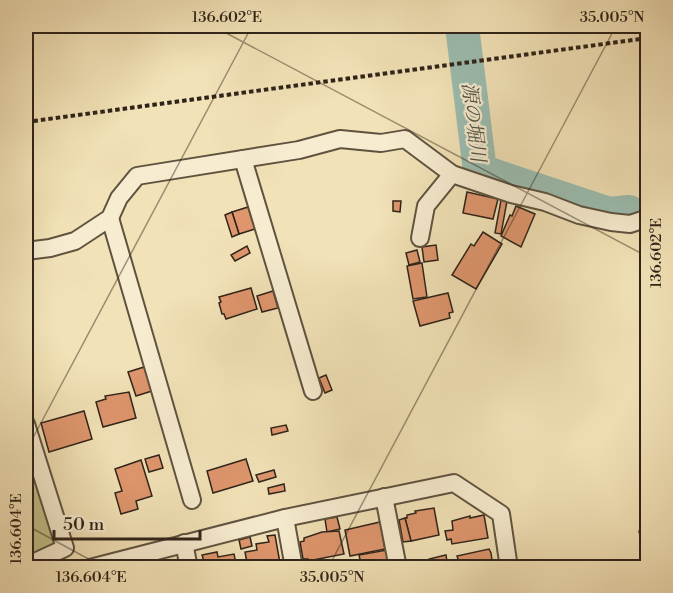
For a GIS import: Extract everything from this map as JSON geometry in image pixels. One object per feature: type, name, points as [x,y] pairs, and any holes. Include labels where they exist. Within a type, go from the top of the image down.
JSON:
[{"type":"street","points":[[26,251],[50,248],[75,241],[110,218],[119,198],[137,176],[299,150],[340,140],[381,143],[405,139],[452,174],[511,194],[545,202],[579,215],[630,224],[648,218]]},
{"type":"street","points":[[243,159],[313,391]]},
{"type":"street","points":[[420,237],[426,206],[452,174]]},
{"type":"street","points":[[110,218],[192,500]]},
{"type":"street","points":[[26,424],[65,548],[26,566]]},
{"type":"street","points":[[90,567],[285,518],[454,483],[501,514],[509,567]]},
{"type":"street","points":[[384,497],[398,567]]},
{"type":"street","points":[[285,518],[294,567]]},
{"type":"street","points":[[184,543],[189,567]]},
{"type":"path","points":[[26,122],[648,38]]},
{"type":"shaded area","points":[[26,448],[56,545],[26,559]]},
{"type":"building","points":[[467,192],[498,199],[493,219],[463,213]]},
{"type":"building","points":[[501,200],[507,201],[501,234],[495,233]]},
{"type":"building","points":[[393,201],[401,201],[400,212],[393,211]]},
{"type":"building","points":[[516,206],[535,214],[521,247],[501,236]]},
{"type":"building","points":[[248,207],[255,229],[239,234],[232,212]]},
{"type":"building","points":[[232,212],[239,234],[232,237],[225,215]]},
{"type":"building","points":[[483,232],[502,244],[476,289],[452,275],[471,244],[474,246]]},
{"type":"building","points":[[436,245],[438,260],[424,262],[422,247]]},
{"type":"building","points":[[247,246],[250,253],[235,261],[231,255]]},
{"type":"building","points":[[417,250],[420,262],[409,265],[406,253]]},
{"type":"building","points":[[422,263],[427,297],[413,299],[407,266]]},
{"type":"building","points":[[251,288],[257,309],[226,319],[222,314],[219,297]]},
{"type":"building","points":[[273,291],[278,308],[262,312],[257,296]]},
{"type":"building","points":[[448,293],[453,312],[449,313],[450,318],[420,326],[413,301]]},
{"type":"building","points":[[144,367],[152,391],[136,396],[128,372]]},
{"type":"building","points":[[326,375],[332,390],[325,393],[319,378]]},
{"type":"building","points":[[129,392],[136,418],[103,427],[96,402],[106,399],[105,396]]},
{"type":"building","points":[[648,400],[648,429],[644,429],[642,401]]},
{"type":"building","points":[[84,411],[92,439],[49,452],[41,423]]},
{"type":"building","points":[[286,425],[288,431],[272,435],[271,428]]},
{"type":"building","points":[[159,455],[163,468],[149,472],[145,459]]},
{"type":"building","points":[[644,455],[648,455],[648,472],[642,471]]},
{"type":"building","points":[[246,459],[253,481],[213,493],[207,471]]},
{"type":"building","points":[[141,460],[152,496],[136,501],[138,509],[121,514],[115,493],[122,491],[115,469]]},
{"type":"building","points":[[274,470],[276,477],[259,482],[256,475]]},
{"type":"building","points":[[284,484],[285,491],[269,494],[268,488]]},
{"type":"building","points":[[434,508],[439,535],[411,541],[405,518],[407,515],[416,513],[415,511]]},
{"type":"building","points":[[484,515],[488,538],[452,544],[451,539],[447,540],[445,531],[453,530],[452,521]]},
{"type":"building","points":[[337,517],[340,529],[327,532],[325,519]]},
{"type":"building","points":[[405,518],[411,541],[403,542],[399,520]]},
{"type":"building","points":[[380,522],[385,549],[350,556],[345,530]]},
{"type":"building","points":[[648,529],[648,552],[644,553],[639,531]]},
{"type":"building","points":[[339,531],[344,554],[308,561],[308,559],[303,559],[300,542],[304,541],[304,538],[322,532]]},
{"type":"building","points":[[275,535],[280,563],[260,568],[248,568],[245,552],[257,550],[256,544],[269,542],[267,536]]},
{"type":"building","points":[[250,537],[252,546],[241,549],[239,540]]},
{"type":"building","points":[[489,549],[493,568],[456,568],[455,563],[459,562],[457,556]]},
{"type":"building","points":[[387,550],[390,564],[379,567],[378,560],[361,564],[359,555]]},
{"type":"building","points":[[217,552],[218,557],[234,554],[237,568],[202,568],[205,565],[202,555]]},
{"type":"building","points":[[446,555],[448,568],[419,568],[418,564]]},
{"type":"building","points":[[159,561],[161,568],[138,568],[138,566]]},
{"type":"building","points":[[376,561],[377,567],[387,565],[388,568],[349,568]]},
{"type":"building","points":[[342,564],[343,568],[323,568]]},
{"type":"waterway","name":"源の堀川","points":[[462,26],[480,171],[609,214],[629,212]]}]
